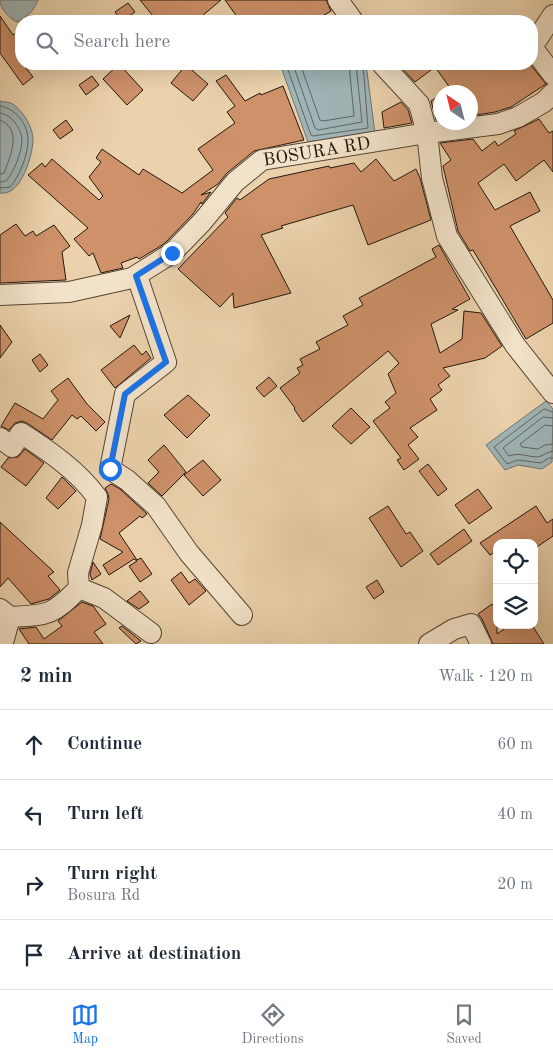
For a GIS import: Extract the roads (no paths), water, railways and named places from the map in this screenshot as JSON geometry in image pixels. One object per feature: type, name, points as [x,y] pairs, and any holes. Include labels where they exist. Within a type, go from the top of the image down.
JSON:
[{"type":"street","points":[[338,0],[349,15]]},
{"type":"street","points":[[538,38],[553,15]]},
{"type":"street","points":[[538,55],[553,75]]},
{"type":"street","points":[[388,70],[419,104],[427,133],[432,178],[447,236],[515,345],[553,393]]},
{"type":"street","name":"BOSURA RD","points":[[0,294],[69,292],[136,276],[172,253],[202,222],[235,182],[262,160],[427,133],[498,124],[518,117],[544,102],[553,93]]},
{"type":"street","points":[[136,276],[166,362],[125,394],[110,469],[127,480],[156,506],[189,553],[242,615]]},
{"type":"street","points":[[0,438],[12,447],[21,433],[50,451],[91,488],[97,497],[92,525],[78,573],[79,588],[61,607],[44,615],[5,613],[4,641]]},
{"type":"street","points":[[79,588],[104,598],[151,633]]},
{"type":"street","points":[[429,644],[454,628],[472,624],[481,644]]},
{"type":"water","points":[[0,0],[38,0],[30,13],[28,15],[15,15],[15,21],[2,7]]},
{"type":"water","points":[[282,70],[367,70],[375,133],[308,142]]},
{"type":"water","points":[[0,101],[11,103],[19,109],[29,124],[33,139],[31,155],[20,182],[7,192],[0,193]]},
{"type":"water","points":[[546,401],[553,409],[552,462],[542,469],[518,465],[505,470],[486,445]]}]
